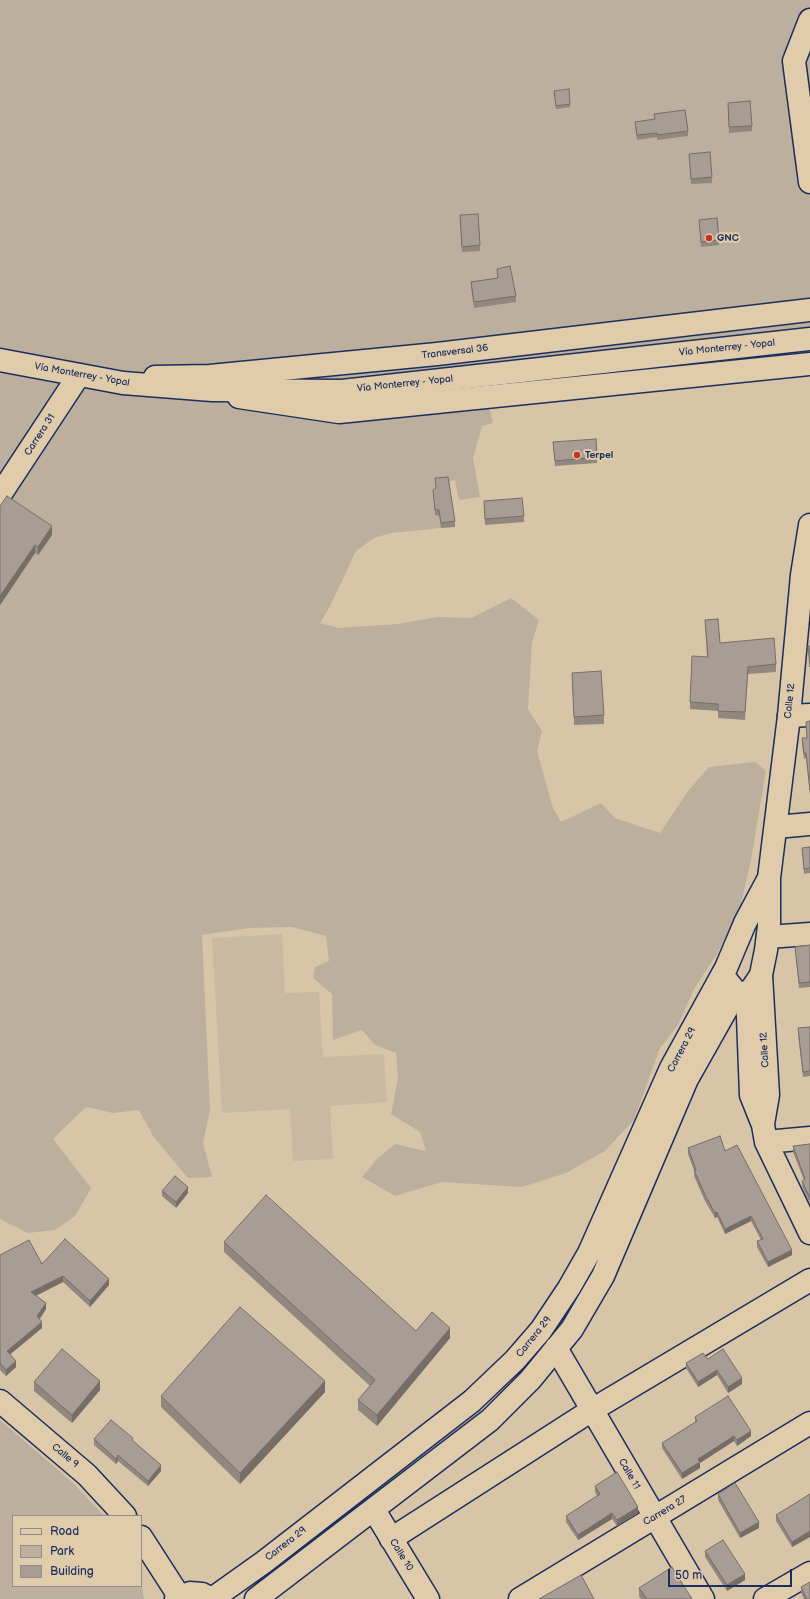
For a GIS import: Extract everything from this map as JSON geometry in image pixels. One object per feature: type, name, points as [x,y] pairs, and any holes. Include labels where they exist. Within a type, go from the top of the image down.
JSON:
[{"type":"main road","points":[[810,20],[794,61],[810,182]]},
{"type":"main road","name":"Transversal 36","points":[[89,377],[210,376],[341,364],[810,310]]},
{"type":"main road","name":"Vía Monterrey - Yopal","points":[[0,360],[123,383],[212,390],[342,391],[810,339]]},
{"type":"main road","points":[[174,387],[338,412],[810,364]]},
{"type":"main road","name":"Carrera 31","points":[[0,495],[89,377]]},
{"type":"main road","name":"Calle 12","points":[[769,878],[805,600],[802,575],[810,524]]},
{"type":"main road","points":[[789,716],[810,715]]},
{"type":"main road","points":[[776,827],[810,824]]},
{"type":"main road","name":"Carrera 29","points":[[256,1599],[490,1420],[530,1380],[572,1329],[603,1276],[687,1079],[741,993],[755,986],[761,975],[768,937],[769,878]]},
{"type":"main road","name":"Carrera 29","points":[[212,1599],[264,1562],[472,1401],[515,1360],[541,1330],[569,1288],[589,1253],[672,1068],[726,968],[745,923],[769,878]]},
{"type":"main road","points":[[768,937],[810,934]]},
{"type":"main road","points":[[726,968],[727,979],[741,993]]},
{"type":"main road","name":"Calle 12","points":[[761,975],[768,1095],[764,1134]]},
{"type":"main road","name":"Calle 12","points":[[741,993],[748,1017],[751,1095],[764,1134],[810,1233]]},
{"type":"main road","points":[[764,1134],[810,1138]]},
{"type":"main road","points":[[391,1539],[592,1410],[810,1280]]},
{"type":"main road","name":"Calle 11","points":[[556,1348],[654,1518],[703,1599]]},
{"type":"main road","name":"Calle 9","points":[[0,1401],[87,1475],[125,1515]]},
{"type":"main road","name":"Carrera 27","points":[[520,1599],[810,1424]]},
{"type":"main road","name":"Calle 10","points":[[374,1510],[428,1599]]},
{"type":"main road","points":[[142,1538],[178,1598],[190,1593],[202,1594],[212,1599]]},
{"type":"main road","points":[[765,1599],[810,1573]]},
{"type":"shaded area","points":[[282,934],[285,993],[319,992],[323,1057],[384,1054],[387,1102],[330,1106],[333,1159],[293,1161],[290,1109],[222,1113],[212,938]]},
{"type":"green space","points":[[0,0],[810,0],[810,340],[482,378],[493,423],[482,426],[473,458],[480,497],[459,500],[455,480],[448,482],[433,496],[435,515],[439,516],[441,528],[391,533],[374,538],[356,551],[330,606],[320,623],[339,628],[398,624],[437,617],[471,618],[511,598],[539,620],[532,642],[528,709],[542,731],[537,751],[553,808],[561,822],[601,803],[615,818],[660,833],[688,791],[709,767],[755,762],[766,771],[751,860],[740,908],[717,954],[694,989],[678,1025],[660,1048],[634,1120],[605,1151],[566,1173],[522,1187],[442,1182],[395,1196],[362,1177],[377,1159],[395,1144],[426,1151],[420,1132],[391,1114],[398,1078],[396,1053],[375,1045],[362,1030],[333,1040],[332,994],[313,978],[315,967],[329,961],[326,936],[292,927],[249,928],[202,935],[210,1110],[203,1143],[212,1177],[188,1178],[153,1136],[139,1110],[113,1113],[86,1107],[53,1139],[91,1188],[75,1216],[55,1230],[28,1233],[0,1219]]},
{"type":"green space","points":[[0,1420],[72,1482],[103,1515],[12,1515],[12,1587],[142,1586],[144,1599],[0,1599]]},
{"type":"building","points":[[569,89],[570,104],[556,106],[554,91]]},
{"type":"building","points":[[750,101],[752,126],[729,127],[728,103]]},
{"type":"building","points":[[685,110],[688,131],[657,135],[657,133],[637,135],[635,122],[655,119],[654,114]]},
{"type":"building","points":[[710,152],[712,177],[691,179],[689,154]]},
{"type":"building","points":[[478,214],[480,245],[462,247],[460,215]]},
{"type":"building","name":"GNC","points":[[717,218],[719,240],[701,242],[699,220]]},
{"type":"building","points":[[510,266],[516,296],[474,302],[471,282],[498,278],[497,269]]},
{"type":"building","points":[[596,439],[597,457],[555,461],[553,442]]},
{"type":"building","points":[[448,477],[455,521],[441,523],[439,510],[435,510],[433,490],[436,488],[435,478]]},
{"type":"building","points":[[7,496],[52,526],[38,547],[35,545],[0,596],[0,506]]},
{"type":"building","points":[[522,498],[524,516],[485,519],[484,501]]},
{"type":"building","points":[[718,619],[720,643],[774,638],[776,664],[748,667],[745,712],[718,711],[718,704],[690,702],[692,656],[708,657],[705,620]]},
{"type":"building","points":[[808,646],[810,646],[810,667]]},
{"type":"building","points":[[601,671],[604,715],[574,717],[572,673]]},
{"type":"building","points":[[810,721],[810,790],[806,753],[804,753],[802,738],[807,738],[806,722]]},
{"type":"building","points":[[810,847],[810,868],[804,869],[802,848]]},
{"type":"building","points":[[810,945],[810,982],[799,983],[795,947]]},
{"type":"building","points":[[810,1027],[810,1071],[803,1072],[798,1028]]},
{"type":"building","points":[[720,1136],[725,1151],[737,1145],[792,1250],[768,1262],[757,1241],[763,1239],[751,1216],[725,1229],[717,1212],[715,1213],[705,1195],[694,1170],[696,1170],[688,1148]]},
{"type":"building","points":[[810,1144],[810,1198],[802,1181],[805,1179],[793,1146]]},
{"type":"building","points":[[175,1176],[188,1187],[176,1202],[162,1191]]},
{"type":"building","points":[[266,1195],[416,1331],[432,1312],[450,1328],[377,1415],[358,1400],[375,1380],[224,1242]]},
{"type":"building","points":[[65,1239],[109,1279],[90,1301],[63,1276],[31,1292],[46,1303],[37,1316],[42,1322],[7,1351],[16,1361],[6,1370],[0,1363],[0,1255],[29,1240],[42,1264]]},
{"type":"building","points":[[240,1307],[325,1381],[240,1473],[161,1396]]},
{"type":"building","points":[[62,1349],[100,1381],[72,1415],[34,1382]]},
{"type":"building","points":[[723,1349],[742,1378],[728,1387],[717,1370],[698,1382],[686,1363],[703,1353],[708,1359]]},
{"type":"building","points":[[728,1396],[751,1431],[737,1440],[734,1436],[698,1459],[700,1462],[682,1473],[662,1443],[697,1421],[695,1417]]},
{"type":"building","points":[[111,1420],[133,1438],[132,1440],[161,1465],[148,1481],[118,1455],[116,1459],[94,1439]]},
{"type":"building","points":[[617,1472],[638,1507],[617,1520],[612,1513],[578,1535],[566,1516],[600,1494],[595,1486]]},
{"type":"building","points":[[735,1483],[759,1522],[740,1533],[718,1494]]},
{"type":"building","points":[[810,1494],[810,1531],[792,1542],[776,1515]]},
{"type":"building","points":[[723,1540],[745,1574],[727,1585],[705,1551]]},
{"type":"building","points":[[672,1567],[692,1599],[647,1599],[639,1588]]},
{"type":"building","points":[[581,1575],[594,1599],[539,1599]]},
{"type":"building","points":[[810,1582],[810,1599],[807,1599],[801,1587]]},
{"type":"place","name":"GNC","points":[[709,238]]},
{"type":"place","name":"Terpel","points":[[577,455]]}]
